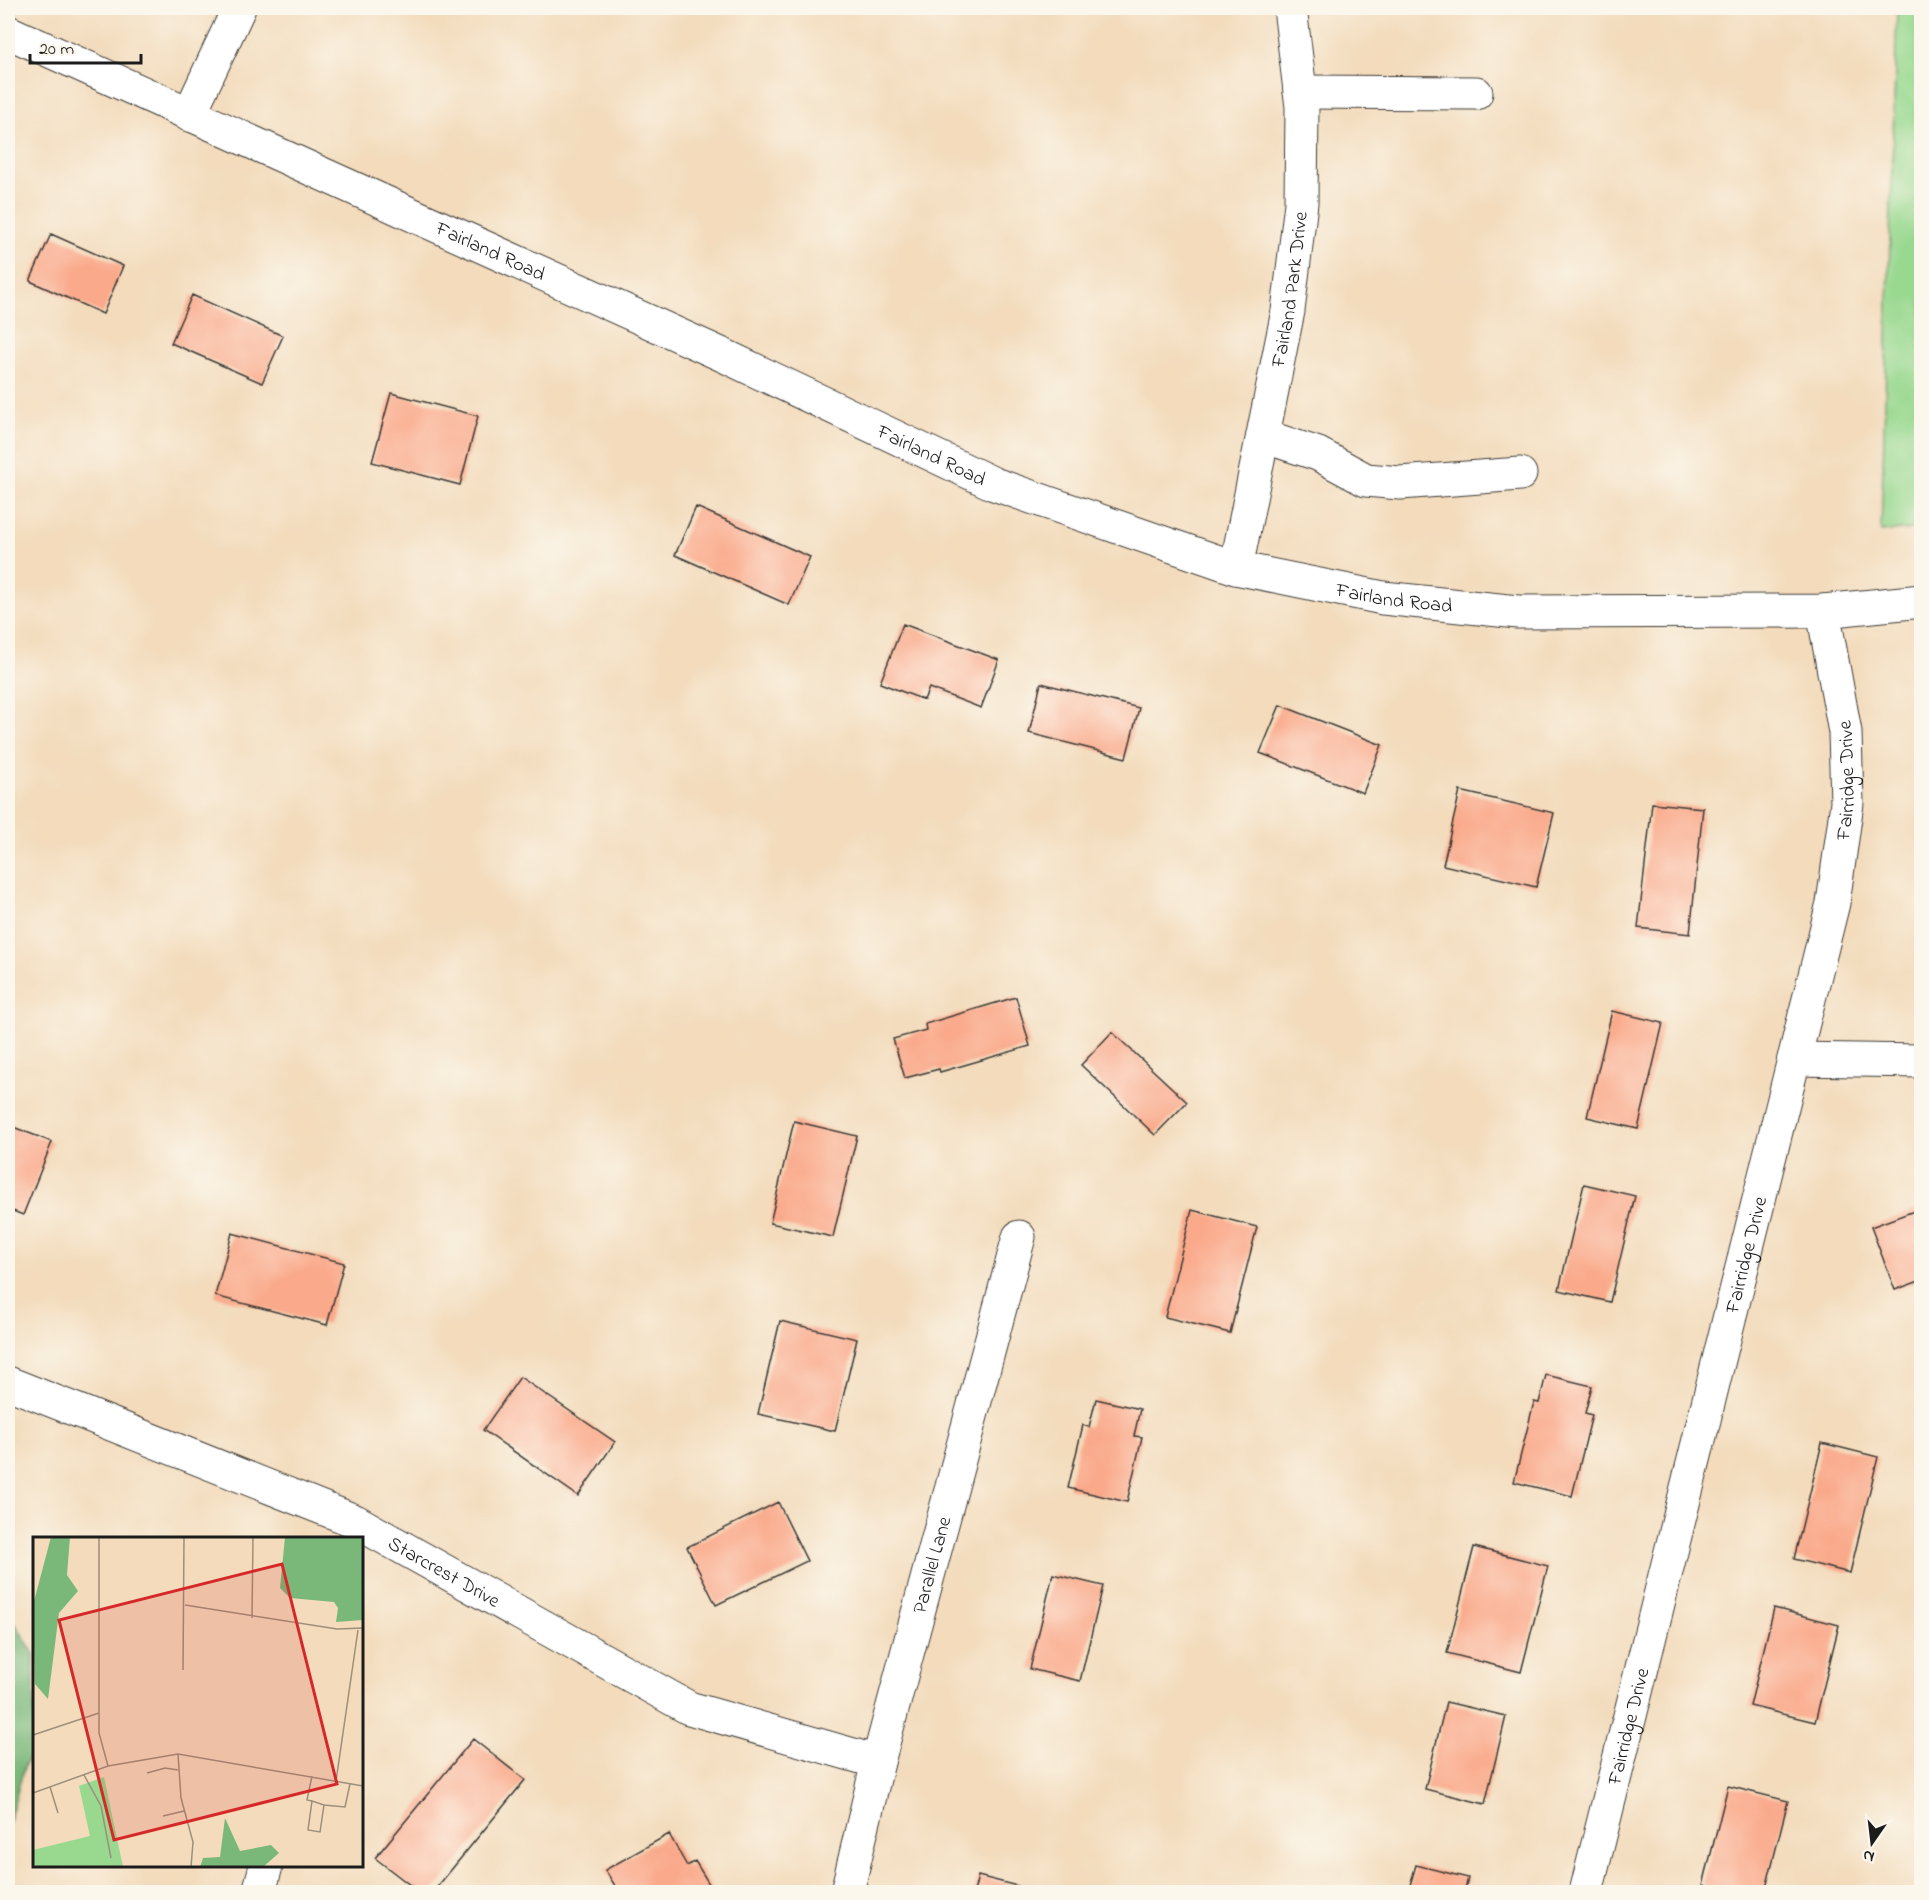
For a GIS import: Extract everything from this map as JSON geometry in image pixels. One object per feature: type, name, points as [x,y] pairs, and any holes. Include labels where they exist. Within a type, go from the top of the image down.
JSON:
[{"type":"street","points":[[189,115],[239,8]]},
{"type":"street","name":"Fairland Park Drive","points":[[1236,568],[1288,311],[1301,203],[1302,107],[1290,8]]},
{"type":"street","name":"Fairland Road","points":[[8,32],[715,352],[994,484],[1236,568],[1383,598],[1518,612],[1823,611],[1922,601]]},
{"type":"street","points":[[1300,92],[1476,93]]},
{"type":"street","points":[[1263,436],[1318,454],[1366,480],[1400,483],[1520,474]]},
{"type":"street","name":"Fairridge Drive","points":[[1586,1893],[1833,903],[1846,803],[1845,732],[1823,611]]},
{"type":"street","points":[[1794,1059],[1922,1060]]},
{"type":"street","name":"Parallel Lane","points":[[847,1893],[878,1762],[1019,1238]]},
{"type":"street","name":"Starcrest Drive","points":[[8,1383],[353,1530],[688,1708],[878,1762]]},
{"type":"street","points":[[259,1893],[266,1867]]},
{"type":"green space","points":[[1897,8],[1922,8],[1922,528],[1881,532]]},
{"type":"green space","points":[[8,1612],[33,1652],[33,1752],[25,1764],[8,1825]]},
{"type":"building","points":[[51,234],[123,266],[103,314],[30,281]]},
{"type":"building","points":[[192,295],[283,336],[262,383],[171,343]]},
{"type":"building","points":[[391,393],[478,416],[460,485],[372,462]]},
{"type":"building","points":[[696,507],[810,557],[789,605],[675,555]]},
{"type":"building","points":[[903,624],[999,660],[981,708],[929,688],[924,700],[880,683]]},
{"type":"building","points":[[1041,683],[1139,708],[1126,758],[1029,733]]},
{"type":"building","points":[[1280,705],[1382,745],[1363,793],[1260,753]]},
{"type":"building","points":[[1460,791],[1554,813],[1536,887],[1443,865]]},
{"type":"building","points":[[1652,803],[1703,808],[1690,934],[1638,928]]},
{"type":"building","points":[[1016,997],[1030,1046],[940,1072],[939,1069],[905,1078],[893,1039],[926,1030],[925,1024]]},
{"type":"building","points":[[1612,1011],[1663,1023],[1638,1129],[1587,1117]]},
{"type":"building","points":[[1112,1032],[1187,1102],[1155,1135],[1081,1065]]},
{"type":"building","points":[[794,1121],[857,1136],[833,1237],[770,1223]]},
{"type":"building","points":[[8,1125],[52,1142],[23,1215],[8,1209]]},
{"type":"building","points":[[1584,1184],[1635,1196],[1610,1302],[1559,1290]]},
{"type":"building","points":[[1922,1208],[1922,1280],[1895,1290],[1871,1227]]},
{"type":"building","points":[[1192,1210],[1257,1227],[1230,1333],[1165,1317]]},
{"type":"building","points":[[232,1233],[344,1263],[327,1325],[215,1296]]},
{"type":"building","points":[[780,1321],[857,1339],[835,1431],[758,1414]]},
{"type":"building","points":[[1546,1375],[1592,1386],[1585,1413],[1592,1415],[1572,1496],[1514,1482],[1534,1402],[1539,1403]]},
{"type":"building","points":[[520,1377],[615,1442],[578,1496],[483,1430]]},
{"type":"building","points":[[1096,1399],[1140,1409],[1134,1436],[1142,1437],[1127,1502],[1068,1488],[1083,1425],[1089,1427]]},
{"type":"building","points":[[1822,1443],[1878,1457],[1850,1573],[1794,1559]]},
{"type":"building","points":[[778,1502],[807,1561],[716,1605],[687,1547]]},
{"type":"building","points":[[1474,1547],[1548,1566],[1521,1672],[1447,1653]]},
{"type":"building","points":[[1053,1574],[1103,1586],[1080,1681],[1030,1669]]},
{"type":"building","points":[[1774,1608],[1839,1625],[1815,1722],[1750,1706]]},
{"type":"building","points":[[1446,1702],[1506,1716],[1485,1804],[1425,1789]]},
{"type":"building","points":[[473,1739],[525,1780],[433,1892],[419,1892],[375,1858]]},
{"type":"building","points":[[1728,1786],[1788,1801],[1765,1892],[1732,1892],[1703,1885]]},
{"type":"building","points":[[669,1834],[687,1866],[695,1861],[714,1892],[619,1892],[605,1870]]},
{"type":"building","points":[[1416,1865],[1468,1878],[1464,1892],[1408,1892]]},
{"type":"building","points":[[978,1876],[1041,1892],[974,1892]]}]
